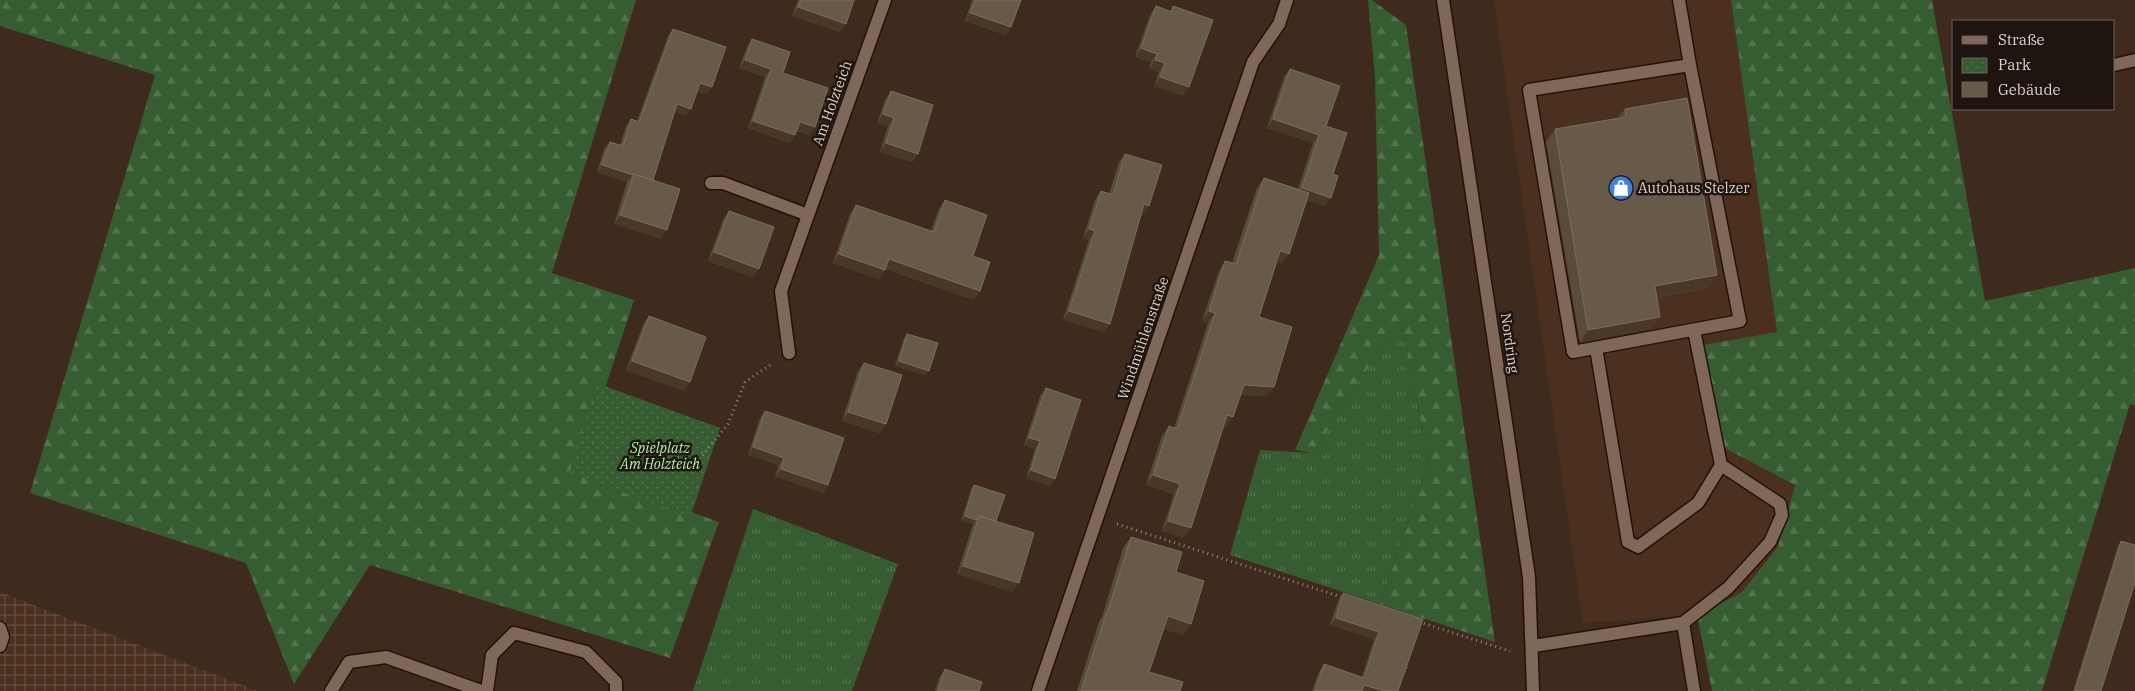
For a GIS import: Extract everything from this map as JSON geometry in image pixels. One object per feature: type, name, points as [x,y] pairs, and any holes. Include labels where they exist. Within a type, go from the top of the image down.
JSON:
[{"type":"street","name":"Am Holzteich","points":[[789,353],[781,291],[884,0]]},
{"type":"street","name":"Windmühlenstraße","points":[[1038,691],[1253,62],[1279,24],[1287,0]]},
{"type":"street","name":"Nordring","points":[[1443,0],[1529,578],[1533,691]]},
{"type":"street","points":[[1679,0],[1740,321],[1573,352],[1529,90],[1690,65]]},
{"type":"street","points":[[2115,65],[2135,60]]},
{"type":"street","points":[[711,183],[723,183],[808,215]]},
{"type":"street","points":[[1596,348],[1628,542],[1638,546],[1698,503],[1721,465],[1694,330]]},
{"type":"street","points":[[1533,652],[1683,622],[1728,588],[1770,542],[1782,515],[1780,504],[1721,465]]},
{"type":"street","points":[[1683,622],[1694,691]]},
{"type":"street","points":[[0,628],[3,637],[0,646]]},
{"type":"street","points":[[488,691],[492,655],[514,633],[586,652],[616,682],[616,691]]},
{"type":"street","points":[[331,691],[349,662],[386,657],[481,691]]},
{"type":"path","points":[[693,467],[728,424],[745,382],[789,353]]},
{"type":"path","points":[[1097,517],[1349,599]]},
{"type":"path","points":[[1414,620],[1533,652]]},
{"type":"path","points":[[1401,682],[1408,663]]},
{"type":"shaded area","points":[[1494,0],[1731,0],[1778,333],[1703,345],[1723,447],[1795,484],[1779,547],[1741,593],[1697,615],[1583,623]]},
{"type":"shaded area","points":[[0,592],[258,691],[0,691]]},
{"type":"green space","points":[[0,0],[636,0],[552,273],[634,300],[578,471],[719,522],[670,658],[370,565],[294,684],[246,563],[30,493],[155,75],[0,26]]},
{"type":"green space","points":[[1368,0],[1372,0],[1406,25],[1495,642],[1380,604],[1429,461],[1400,319],[1313,453],[1295,450],[1379,255],[1375,78]]},
{"type":"green space","points":[[1731,0],[1932,0],[1985,301],[2135,268],[2135,405],[2130,404],[2042,691],[1712,691],[1697,615],[1741,593],[1778,547],[1795,485],[1723,447],[1703,345],[1777,332]]},
{"type":"green space","points":[[1400,318],[1429,461],[1380,604],[1230,555],[1260,450],[1313,453]]},
{"type":"green space","name":"Spielplatz Am Holzteich","points":[[596,383],[720,428],[690,518],[570,472]]},
{"type":"green space","points":[[753,509],[898,564],[852,691],[693,691]]},
{"type":"building","points":[[801,0],[854,0],[846,24],[798,7]]},
{"type":"building","points":[[975,0],[1021,0],[1011,27],[970,13]]},
{"type":"building","points":[[1156,6],[1172,12],[1173,6],[1213,20],[1189,87],[1160,77],[1165,63],[1155,60],[1157,54],[1141,48]]},
{"type":"building","points":[[673,29],[726,47],[712,87],[700,83],[691,109],[677,104],[653,180],[602,165],[610,142],[623,146],[631,119],[639,122]]},
{"type":"building","points":[[752,39],[790,52],[783,73],[828,88],[815,127],[800,122],[795,135],[753,121],[771,69],[745,60]]},
{"type":"building","points":[[1290,69],[1340,86],[1326,126],[1347,133],[1333,174],[1338,176],[1331,198],[1302,188],[1319,135],[1273,119]]},
{"type":"building","points":[[891,91],[933,105],[918,154],[886,143],[894,118],[883,114]]},
{"type":"building","name":"Autohaus Stelzer","points":[[1687,98],[1717,275],[1655,286],[1660,317],[1588,330],[1555,129],[1626,117],[1625,109]]},
{"type":"building","points":[[1125,154],[1162,165],[1149,206],[1144,204],[1110,324],[1069,311],[1095,231],[1089,229],[1101,191],[1113,195]]},
{"type":"building","points":[[634,174],[680,189],[667,230],[620,215]]},
{"type":"building","points":[[1264,178],[1309,193],[1289,254],[1280,251],[1259,317],[1292,327],[1274,387],[1244,385],[1233,417],[1227,415],[1191,528],[1168,521],[1180,484],[1153,475],[1169,426],[1177,429],[1215,313],[1209,311],[1225,261],[1236,264]]},
{"type":"building","points":[[945,200],[987,215],[973,256],[990,262],[980,291],[889,259],[885,270],[839,254],[856,205],[934,232]]},
{"type":"building","points":[[729,211],[774,227],[759,269],[714,252]]},
{"type":"building","points":[[649,316],[706,337],[690,382],[632,361]]},
{"type":"building","points":[[907,334],[938,343],[929,371],[899,361]]},
{"type":"building","points":[[864,363],[902,375],[886,424],[848,412]]},
{"type":"building","points":[[1046,388],[1081,400],[1055,479],[1031,470],[1040,441],[1029,438]]},
{"type":"building","points":[[765,411],[844,438],[828,485],[781,469],[784,458],[753,447]]},
{"type":"building","points":[[974,485],[1005,495],[996,521],[979,516],[976,520],[965,516]]},
{"type":"building","points":[[979,516],[1034,533],[1019,583],[963,566]]},
{"type":"building","points":[[1131,537],[1182,552],[1176,572],[1204,581],[1191,624],[1168,616],[1149,672],[1183,682],[1180,691],[1081,691],[1108,611]]},
{"type":"building","points":[[2121,541],[2135,545],[2135,582],[2101,691],[2075,691]]},
{"type":"building","points":[[1343,593],[1423,619],[1398,691],[1384,691],[1364,685],[1362,691],[1315,691],[1324,664],[1364,678],[1379,632],[1336,618]]},
{"type":"building","points":[[945,669],[982,682],[979,691],[938,691]]},
{"type":"place","name":"Autohaus Stelzer","points":[[1621,188]]}]
